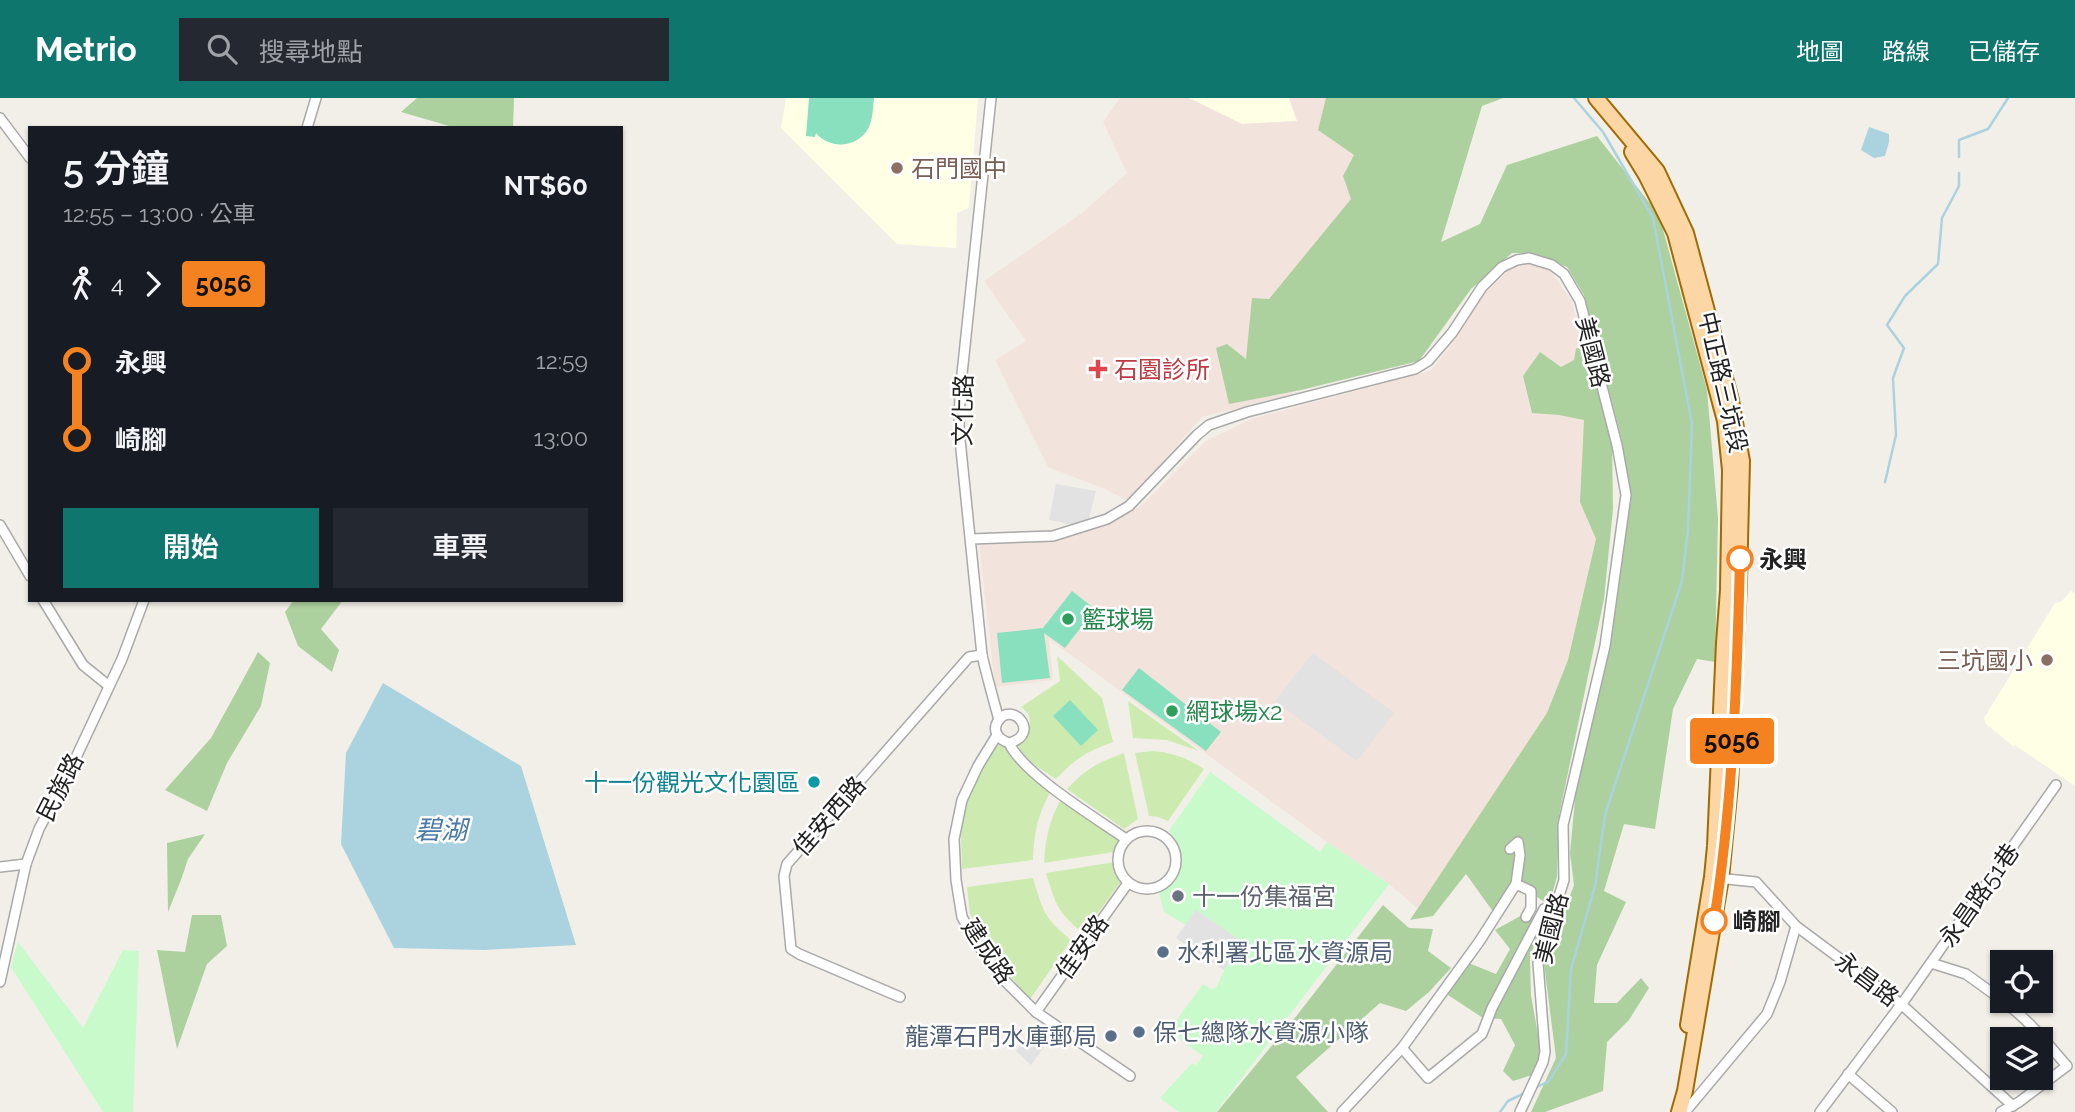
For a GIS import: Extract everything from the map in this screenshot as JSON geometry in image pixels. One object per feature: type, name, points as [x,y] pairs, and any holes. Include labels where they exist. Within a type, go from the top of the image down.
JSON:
[{"type":"main road","name":"中正路三坑段","points":[[1585,98],[1630,149],[1646,174],[1675,233],[1725,421],[1730,470],[1728,590],[1717,878]]},
{"type":"main road","name":"中正路三坑段","points":[[1596,98],[1657,171],[1686,233],[1731,400],[1742,461],[1731,785],[1685,1091],[1677,1111]]},
{"type":"street","points":[[308,126],[316,98]]},
{"type":"street","name":"文化路","points":[[991,98],[960,393],[959,430],[982,655],[999,720],[996,725],[997,735]]},
{"type":"street","points":[[0,118],[28,155]]},
{"type":"street","name":"美國路","points":[[971,539],[1053,536],[1107,519],[1129,506],[1209,425],[1247,412],[1415,369],[1428,361],[1452,332],[1482,287],[1502,267],[1529,258],[1552,265],[1564,274],[1580,301],[1617,445],[1626,495],[1605,646],[1563,824],[1564,880],[1538,962],[1545,1052],[1520,1112]]},
{"type":"street","points":[[0,525],[28,573]]},
{"type":"street","points":[[44,602],[83,665],[109,686]]},
{"type":"street","name":"民族路","points":[[0,982],[26,864],[39,829],[122,659],[143,602]]},
{"type":"street","name":"佳安西路","points":[[900,997],[799,954],[791,948],[784,876],[787,864],[969,657],[982,655]]},
{"type":"street","points":[[997,735],[1002,741],[1009,743],[1017,741],[1023,735],[1021,719],[1014,715],[1005,715],[999,720]]},
{"type":"street","name":"建成路","points":[[997,735],[962,800],[954,839],[956,880],[962,917],[1001,977],[1036,1012],[1130,1076]]},
{"type":"street","points":[[1009,743],[1028,768],[1126,839]]},
{"type":"street","name":"永昌路51巷","points":[[1820,1112],[1931,963],[2056,785]]},
{"type":"street","points":[[1142,831],[1155,832],[1166,837],[1176,857],[1176,865],[1170,879],[1157,887],[1142,889],[1128,883],[1120,873],[1117,861],[1119,849],[1126,839],[1142,831]]},
{"type":"street","points":[[1342,1112],[1402,1048],[1479,942],[1516,884],[1520,855],[1518,842],[1510,849]]},
{"type":"street","points":[[0,867],[26,864]]},
{"type":"street","name":"永昌路","points":[[1717,878],[1756,883],[1796,926],[1901,1004],[2013,1106]]},
{"type":"street","name":"佳安路","points":[[1036,1012],[1128,883]]},
{"type":"street","points":[[1516,884],[1531,891],[1531,908],[1526,917]]},
{"type":"street","points":[[1402,1048],[1428,1078],[1482,1034],[1492,1008],[1544,909],[1556,906]]},
{"type":"street","points":[[1677,1111],[1767,1014],[1780,982],[1796,926]]},
{"type":"street","points":[[1931,963],[1966,974],[1990,992]]},
{"type":"street","points":[[2001,1112],[2067,1066],[2019,1013]]},
{"type":"street","points":[[1848,1074],[1892,1112]]},
{"type":"shaded area","name":"石門國中","points":[[786,98],[978,98],[969,208],[957,213],[956,248],[897,244],[781,128]]},
{"type":"shaded area","points":[[1120,98],[1189,98],[1242,124],[1297,121],[1289,98],[1341,98],[1391,165],[1294,300],[1293,394],[1202,417],[1128,501],[1048,467],[995,360],[1026,341],[984,281],[1082,213],[1127,173],[1103,122]]},
{"type":"shaded area","points":[[1189,98],[1289,98],[1298,121],[1242,124]]},
{"type":"shaded area","points":[[1527,263],[1549,269],[1571,300],[1595,380],[1607,517],[1564,701],[1417,908],[1389,884],[1327,842],[1049,639],[1053,680],[995,687],[979,543],[1052,541],[1091,529],[1142,505],[1206,441],[1251,419],[1430,371],[1451,346],[1484,293],[1505,272]]},
{"type":"shaded area","points":[[1056,484],[1096,491],[1088,522],[1078,526],[1049,520]]},
{"type":"shaded area","name":"三坑國小","points":[[2071,591],[2075,594],[2075,786],[2013,746],[1986,724],[1984,718],[2055,603],[2061,602]]},
{"type":"shaded area","points":[[1313,653],[1394,713],[1357,761],[1275,701]]},
{"type":"shaded area","points":[[1196,910],[1243,942],[1224,970],[1176,938]]},
{"type":"shaded area","points":[[1032,1029],[1047,1043],[1031,1065],[1016,1051]]},
{"type":"green space","points":[[417,98],[514,98],[513,126],[449,126],[401,112]]},
{"type":"green space","points":[[809,98],[874,98],[869,127],[852,143],[836,144],[816,133],[815,137],[806,136]]},
{"type":"green space","points":[[1326,98],[1503,98],[1482,106],[1441,242],[1480,224],[1507,165],[1597,136],[1659,215],[1707,390],[1718,518],[1715,662],[1697,659],[1673,709],[1655,829],[1624,824],[1604,891],[1626,902],[1597,965],[1594,1003],[1617,1003],[1641,978],[1649,988],[1629,1020],[1607,1042],[1603,1091],[1545,1112],[1531,1112],[1556,1058],[1544,964],[1574,885],[1570,853],[1576,789],[1622,558],[1622,440],[1584,295],[1567,267],[1533,253],[1512,253],[1471,289],[1419,361],[1301,390],[1229,404],[1216,348],[1227,344],[1246,359],[1252,298],[1269,299],[1351,199],[1343,176],[1354,155],[1318,130]]},
{"type":"green space","points":[[1588,344],[1612,442],[1613,509],[1604,599],[1559,816],[1557,877],[1549,905],[1519,885],[1494,913],[1466,874],[1433,916],[1410,920],[1547,713],[1568,660],[1596,539],[1580,502],[1584,420],[1532,413],[1523,376],[1540,352],[1561,367],[1574,360],[1576,349]]},
{"type":"green space","points":[[1072,591],[1095,609],[1065,648],[1044,633],[1050,678],[1002,683],[997,633],[1043,628]]},
{"type":"green space","points":[[292,602],[341,602],[321,629],[339,650],[332,672],[298,646],[285,612]]},
{"type":"green space","points":[[258,652],[270,663],[261,706],[227,763],[207,811],[165,790],[211,738]]},
{"type":"green space","points":[[1057,656],[1102,698],[1113,742],[1082,756],[1056,779],[1028,760],[1018,744],[1026,741],[1030,726],[1028,714],[1021,707],[1060,681]]},
{"type":"green space","name":"網球場x2","points":[[1139,668],[1221,732],[1206,751],[1122,690]]},
{"type":"green space","name":"籃球場","points":[[1070,700],[1098,730],[1081,746],[1053,716]]},
{"type":"green space","points":[[1128,701],[1199,751],[1167,740],[1133,738]]},
{"type":"green space","points":[[1001,739],[1011,746],[1021,766],[1052,789],[1038,823],[1033,860],[962,869],[961,836],[965,810],[980,773]]},
{"type":"green space","points":[[1152,751],[1179,756],[1204,769],[1168,821],[1149,816],[1135,753]]},
{"type":"green space","points":[[1124,753],[1138,819],[1124,829],[1067,789],[1093,767]]},
{"type":"green space","points":[[1210,772],[1320,852],[1327,842],[1389,884],[1216,1112],[1179,1112],[1160,1098],[1192,1063],[1196,1065],[1203,1056],[1181,1040],[1172,1026],[1203,984],[1211,989],[1216,988],[1224,970],[1243,942],[1196,910],[1186,925],[1164,912],[1156,881],[1171,872],[1178,860],[1177,846],[1169,831]]},
{"type":"green space","points":[[1062,797],[1118,837],[1114,852],[1044,863],[1049,829]]},
{"type":"green space","points":[[205,834],[188,859],[168,912],[167,843]]},
{"type":"green space","points":[[1115,862],[1123,879],[1083,933],[1058,907],[1046,873]]},
{"type":"green space","points":[[1033,878],[1046,913],[1055,926],[1071,940],[1029,1001],[985,941],[970,914],[967,887]]},
{"type":"green space","points":[[1383,905],[1409,928],[1433,929],[1428,951],[1451,968],[1429,992],[1406,1011],[1380,1003],[1296,1077],[1328,1112],[1217,1112],[1294,1019]]},
{"type":"green space","points":[[1524,914],[1544,916],[1530,958],[1531,995],[1541,1052],[1532,1075],[1513,1081],[1503,1071],[1515,1045],[1501,1019],[1483,1018],[1448,995],[1466,962],[1496,974],[1510,949],[1495,930]]},
{"type":"green space","points":[[192,915],[221,915],[227,946],[207,964],[177,1049],[157,950],[185,952]]},
{"type":"green space","points":[[18,942],[83,1028],[123,950],[139,951],[133,1112],[103,1112],[11,967]]},
{"type":"water","points":[[1869,127],[1889,134],[1885,156],[1874,158],[1861,150]]},
{"type":"water","name":"碧湖","points":[[383,683],[521,766],[576,945],[484,950],[394,948],[341,844],[346,753]]},
{"type":"waterway","points":[[1533,1089],[1549,1081],[1566,1054],[1571,969],[1595,886],[1605,815],[1682,581],[1688,530],[1692,424],[1653,218],[1603,132],[1574,98]]},
{"type":"waterway","points":[[1959,157],[1959,140],[1988,129],[2008,98]]},
{"type":"waterway","points":[[1885,482],[1896,435],[1893,378],[1904,348],[1887,325],[1905,296],[1938,264],[1942,218],[1959,186],[1959,173]]},
{"type":"waterway","points":[[1500,1112],[1508,1101],[1527,1092]]},
{"type":"bus line","name":"5056","points":[[1714,921],[1731,785],[1740,559]]},
{"type":"place","name":"石門國中","points":[[897,168]]},
{"type":"place","name":"石園診所","points":[[1098,369]]},
{"type":"place","name":"永興","points":[[1740,559]]},
{"type":"place","name":"籃球場","points":[[1068,619]]},
{"type":"place","name":"三坑國小","points":[[2047,660]]},
{"type":"place","name":"網球場x2","points":[[1172,711]]},
{"type":"place","name":"十一份觀光文化園區","points":[[814,782]]},
{"type":"place","name":"十一份集福宮","points":[[1178,896]]},
{"type":"place","name":"崎腳","points":[[1714,921]]},
{"type":"place","name":"水利署北區水資源局","points":[[1163,952]]},
{"type":"place","name":"保七總隊水資源小隊","points":[[1139,1032]]},
{"type":"place","name":"龍潭石門水庫郵局","points":[[1111,1036]]}]
